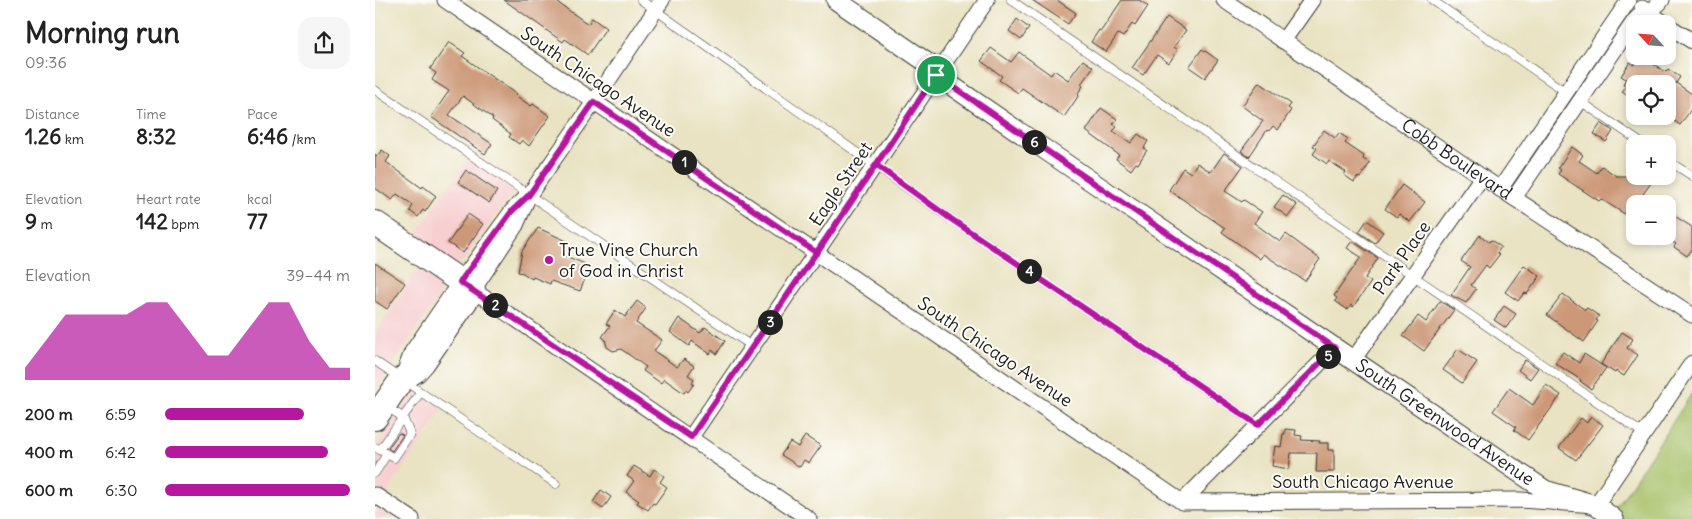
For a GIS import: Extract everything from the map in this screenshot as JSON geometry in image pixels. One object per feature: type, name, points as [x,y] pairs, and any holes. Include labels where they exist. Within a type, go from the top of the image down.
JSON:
[{"type":"main road","points":[[375,223],[466,286],[423,362],[416,370],[402,379],[387,413]]},
{"type":"street","name":"South Chicago Avenue","points":[[445,0],[1182,502],[1520,500],[1596,505]]},
{"type":"street","name":"South Greenwood Avenue","points":[[836,0],[929,64],[936,75],[1545,490],[1596,505]]},
{"type":"street","name":"Eagle Street","points":[[691,437],[987,0]]},
{"type":"street","name":"Cobb Boulevard","points":[[1224,0],[1482,177],[1692,315]]},
{"type":"street","points":[[1283,41],[1312,0]]},
{"type":"street","points":[[1499,188],[1630,0],[1653,15]]},
{"type":"street","points":[[1514,198],[1635,20],[1640,14],[1658,6],[1662,0]]},
{"type":"street","points":[[659,5],[529,195],[516,225],[466,286],[691,437],[809,519]]},
{"type":"street","points":[[1676,30],[1692,41]]},
{"type":"street","name":"Park Place","points":[[1353,360],[1482,177]]},
{"type":"street","points":[[1182,502],[1335,348]]},
{"type":"street","points":[[1614,519],[1596,505],[1692,363]]},
{"type":"street","points":[[377,499],[412,519]]},
{"type":"lane","points":[[641,0],[659,5],[951,219],[1258,425]]},
{"type":"lane","points":[[1011,0],[1644,434]]},
{"type":"lane","points":[[1432,0],[1566,92]]},
{"type":"lane","points":[[375,90],[753,347]]},
{"type":"lane","points":[[1579,101],[1630,135]]},
{"type":"lane","points":[[1676,166],[1692,176]]},
{"type":"lane","points":[[375,361],[556,484]]},
{"type":"lane","points":[[375,473],[387,413],[421,392]]},
{"type":"lane","points":[[380,450],[394,458],[410,434],[387,413]]},
{"type":"shaded area","points":[[473,152],[519,183],[464,260],[458,264],[414,236]]},
{"type":"shaded area","points":[[419,268],[438,282],[441,289],[440,295],[375,390],[375,333]]},
{"type":"shaded area","points":[[419,384],[447,403],[386,494],[375,486],[375,449]]},
{"type":"shaded area","points":[[375,506],[394,519],[375,519]]},
{"type":"green space","points":[[1622,18],[1626,21],[1626,25],[1524,173],[1519,170]]},
{"type":"green space","points":[[1692,393],[1692,519],[1624,519],[1613,513]]},
{"type":"building","points":[[504,0],[554,0],[588,24],[592,18],[606,28],[588,55],[565,39],[563,42]]},
{"type":"building","points":[[1032,0],[1057,0],[1076,13],[1068,24]]},
{"type":"building","points":[[1122,0],[1139,0],[1148,6],[1135,26],[1132,24],[1123,37],[1118,34],[1106,52],[1091,42],[1099,30],[1101,31]]},
{"type":"building","points":[[1167,17],[1186,30],[1174,47],[1178,50],[1169,63],[1157,55],[1143,75],[1132,68]]},
{"type":"building","points":[[1017,19],[1029,28],[1021,40],[1009,31]]},
{"type":"building","points":[[449,42],[465,53],[462,56],[515,95],[531,106],[533,104],[550,116],[529,146],[522,140],[519,144],[509,137],[511,134],[463,96],[449,115],[492,144],[485,154],[431,117],[449,91],[432,80],[436,73],[430,69]]},
{"type":"building","points":[[991,48],[1011,62],[1019,52],[1051,75],[1054,70],[1068,80],[1083,60],[1093,67],[1081,84],[1083,86],[1078,93],[1079,95],[1064,117],[1022,88],[1018,93],[999,80],[1002,76],[981,61]]},
{"type":"building","points":[[1202,49],[1218,60],[1205,78],[1189,67]]},
{"type":"building","points":[[1628,65],[1655,65],[1665,72],[1668,69],[1680,77],[1676,83],[1676,75],[1626,75],[1626,79],[1621,76]]},
{"type":"building","points":[[1259,82],[1291,104],[1288,108],[1291,110],[1278,130],[1273,126],[1269,131],[1267,130],[1249,157],[1241,151],[1263,121],[1242,106]]},
{"type":"building","points":[[1676,83],[1692,94],[1692,108],[1680,125],[1676,122]]},
{"type":"building","points":[[1626,86],[1626,95],[1622,92]]},
{"type":"building","points":[[1101,108],[1117,119],[1113,124],[1117,127],[1113,131],[1131,143],[1138,134],[1148,141],[1144,148],[1147,150],[1138,164],[1136,163],[1131,170],[1116,159],[1119,155],[1086,131]]},
{"type":"building","points":[[1601,123],[1613,131],[1606,142],[1594,134]]},
{"type":"building","points":[[1324,130],[1335,138],[1339,133],[1348,139],[1345,143],[1364,156],[1363,159],[1370,163],[1360,178],[1358,177],[1354,182],[1344,175],[1346,172],[1329,161],[1327,164],[1313,154],[1317,148],[1313,146]]},
{"type":"building","points":[[1572,147],[1583,155],[1579,161],[1597,173],[1602,166],[1616,176],[1626,176],[1626,185],[1650,185],[1643,194],[1644,195],[1626,195],[1626,215],[1601,199],[1599,201],[1558,174],[1561,170],[1558,168]]},
{"type":"building","points":[[382,150],[390,156],[386,162],[436,196],[425,212],[423,210],[418,217],[410,211],[413,205],[397,194],[392,200],[375,188],[375,154],[377,156]]},
{"type":"building","points":[[1224,153],[1243,166],[1225,191],[1242,202],[1244,200],[1262,212],[1254,223],[1280,242],[1286,234],[1320,259],[1305,281],[1263,254],[1260,259],[1222,232],[1225,228],[1169,190],[1183,168],[1191,173],[1197,163],[1211,172]]},
{"type":"building","points":[[466,170],[497,191],[489,203],[458,182]]},
{"type":"building","points":[[1402,185],[1425,202],[1410,222],[1399,214],[1397,217],[1385,209]]},
{"type":"building","points":[[1283,195],[1297,205],[1288,217],[1274,207]]},
{"type":"building","points":[[468,214],[483,224],[463,253],[448,243]]},
{"type":"building","points":[[1676,217],[1692,227],[1692,249],[1687,256],[1674,247],[1676,245]]},
{"type":"building","points":[[1367,220],[1383,232],[1375,243],[1359,232]]},
{"type":"building","name":"True Vine Church of God in Christ","points":[[538,228],[569,242],[563,255],[590,266],[580,291],[551,281],[550,284],[533,277],[532,279],[518,272],[522,251]]},
{"type":"building","points":[[1480,235],[1489,242],[1491,240],[1501,247],[1497,253],[1499,255],[1489,268],[1486,265],[1471,285],[1476,289],[1466,303],[1451,295],[1470,267],[1461,261]]},
{"type":"building","points":[[1352,241],[1378,258],[1365,278],[1371,282],[1353,307],[1351,305],[1348,310],[1335,301],[1337,298],[1334,296],[1361,257],[1347,248]]},
{"type":"building","points":[[375,263],[405,283],[387,309],[375,301]]},
{"type":"building","points":[[1524,265],[1540,276],[1527,294],[1524,293],[1518,301],[1505,292]]},
{"type":"building","points":[[1563,294],[1585,310],[1587,308],[1599,316],[1596,320],[1598,321],[1584,342],[1547,315]]},
{"type":"building","points":[[637,301],[646,308],[636,323],[662,340],[654,351],[677,367],[684,359],[694,366],[688,375],[694,379],[692,383],[694,384],[688,392],[686,390],[684,393],[664,379],[661,383],[643,371],[646,367],[621,349],[613,351],[607,347],[605,339],[602,337],[610,326],[606,324],[615,310],[625,317]]},
{"type":"building","points":[[1440,301],[1454,310],[1424,351],[1403,336],[1418,316],[1426,322]]},
{"type":"building","points":[[1504,306],[1516,314],[1506,328],[1494,320]]},
{"type":"building","points":[[679,318],[700,333],[705,327],[725,341],[717,354],[712,350],[710,354],[692,341],[689,346],[670,332]]},
{"type":"building","points":[[1622,332],[1633,339],[1627,348],[1638,355],[1624,376],[1616,371],[1615,373],[1601,364]]},
{"type":"building","points":[[1458,349],[1477,362],[1462,383],[1443,370]]},
{"type":"building","points":[[1563,352],[1579,363],[1584,354],[1606,368],[1591,389],[1555,363]]},
{"type":"building","points":[[1525,360],[1538,368],[1530,379],[1518,370]]},
{"type":"building","points":[[1546,385],[1561,395],[1528,440],[1514,430],[1516,427],[1493,411],[1509,388],[1533,405]]},
{"type":"building","points":[[1591,416],[1603,425],[1576,460],[1559,448],[1581,418],[1587,423]]},
{"type":"building","points":[[1285,429],[1296,430],[1295,435],[1302,436],[1301,440],[1328,443],[1328,450],[1334,450],[1334,472],[1316,472],[1317,453],[1291,453],[1289,469],[1272,466],[1275,446],[1281,447]]},
{"type":"building","points":[[399,433],[403,435],[392,451],[388,448]]},
{"type":"building","points":[[805,436],[821,446],[809,463],[804,460],[800,467],[781,455],[790,442],[798,447]]},
{"type":"building","points":[[634,466],[650,476],[654,469],[664,476],[660,482],[667,487],[655,504],[653,503],[648,510],[637,503],[639,501],[626,492],[634,481],[627,476]]},
{"type":"building","points":[[601,490],[611,497],[603,509],[593,502]]},
{"type":"place","name":"True Vine Church of God in Christ","points":[[549,260]]},
{"type":"route","points":[[936,75],[817,253],[594,102],[529,195],[512,211],[460,282],[691,437],[817,253],[876,165],[951,219],[1258,425],[1335,348],[936,75]]}]
